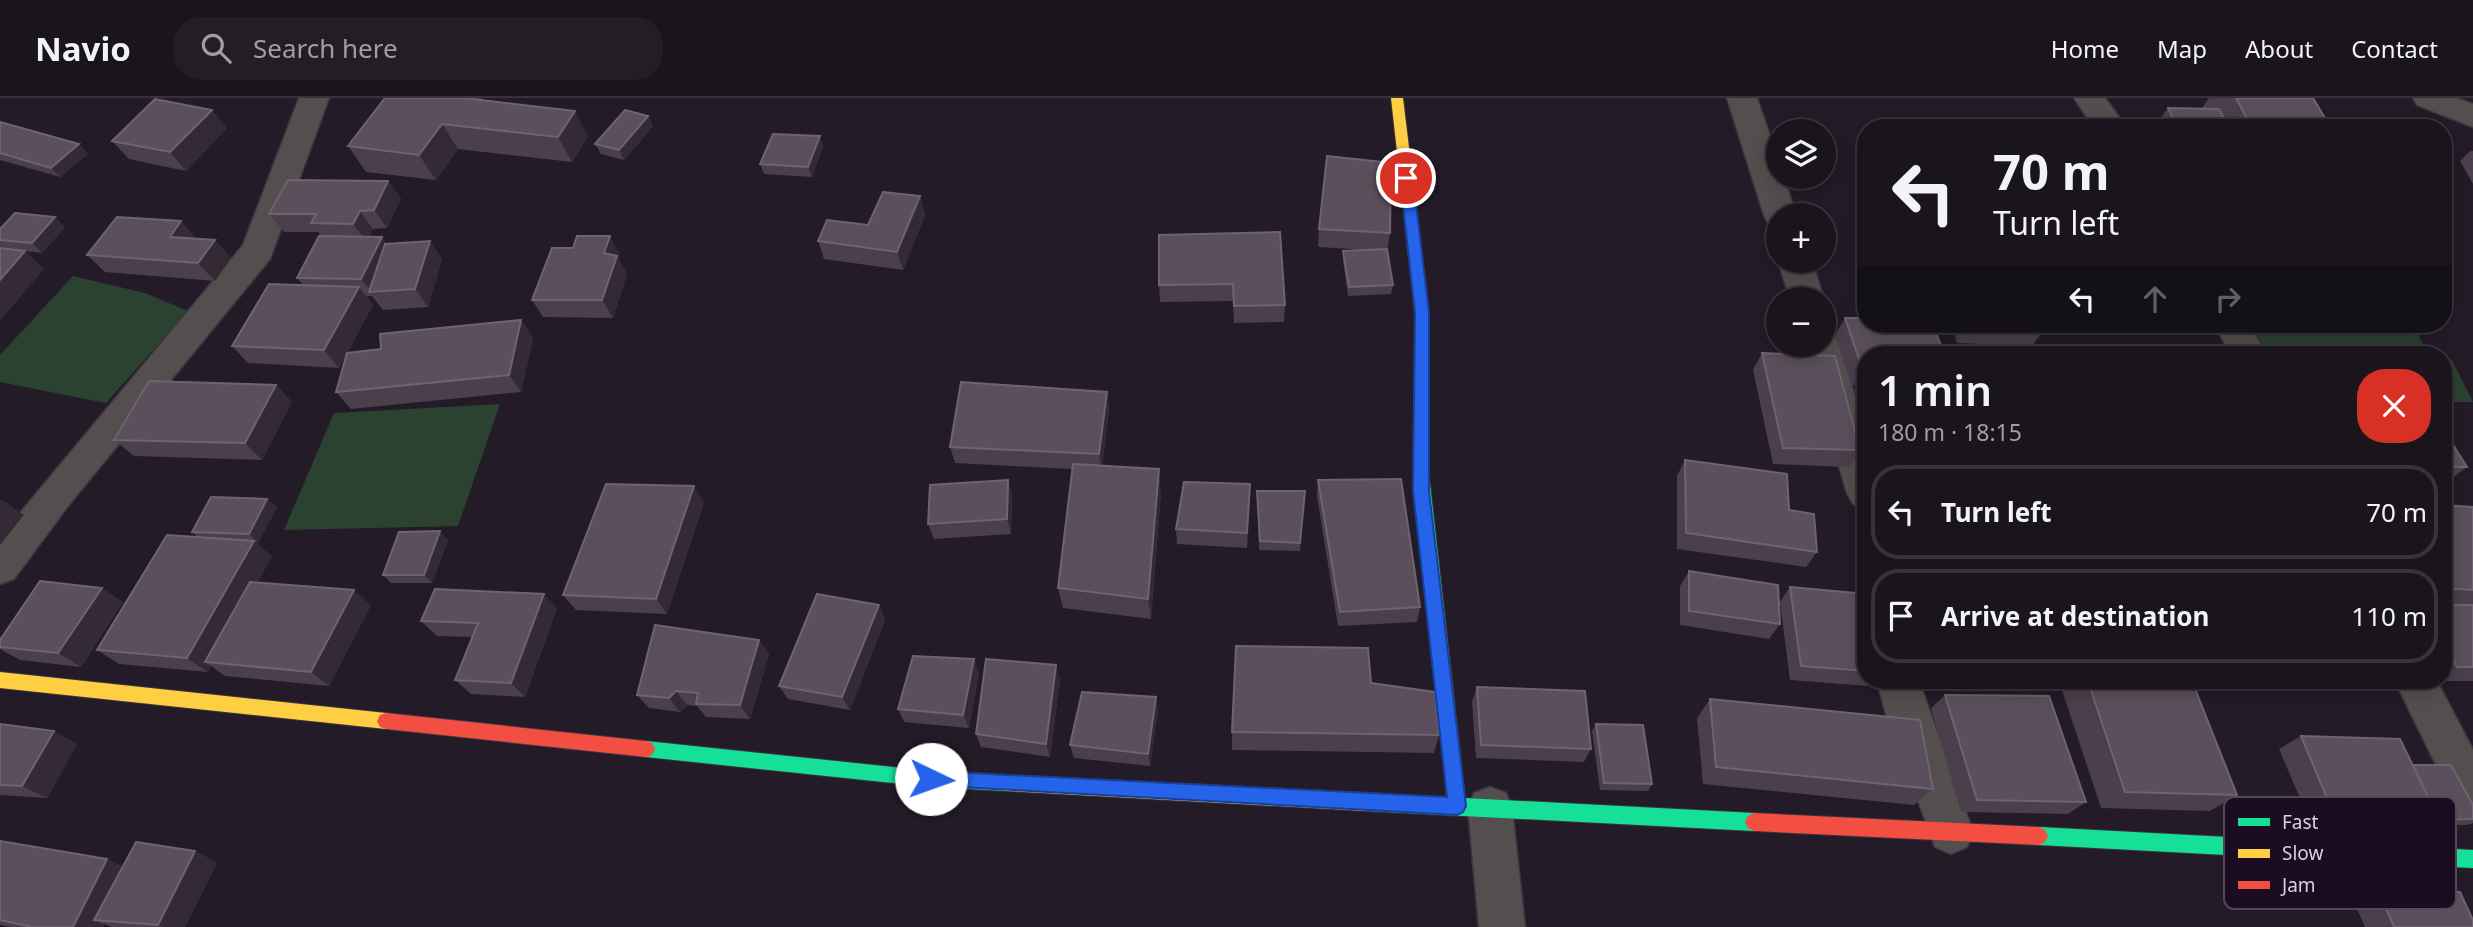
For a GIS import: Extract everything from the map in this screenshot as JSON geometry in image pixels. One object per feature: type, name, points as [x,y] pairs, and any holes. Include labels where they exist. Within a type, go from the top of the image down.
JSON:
[{"type":"street","points":[[0,567],[55,495],[258,250],[314,98]]},
{"type":"street","points":[[1397,98],[1422,313],[1421,491],[1473,807],[1502,927]]},
{"type":"street","points":[[1742,98],[1776,203]]},
{"type":"street","points":[[2089,98],[2104,119]]},
{"type":"street","points":[[2428,98],[2473,116]]},
{"type":"street","points":[[1825,357],[1857,463]]},
{"type":"street","points":[[0,680],[931,779],[2224,846]]},
{"type":"street","points":[[1900,689],[1951,832]]},
{"type":"street","points":[[2420,689],[2473,795]]},
{"type":"green space","points":[[73,276],[145,293],[188,311],[106,403],[0,382],[0,355]]},
{"type":"green space","points":[[2255,333],[2417,333],[2424,346],[2263,346]]},
{"type":"green space","points":[[2452,360],[2473,402],[2452,402]]},
{"type":"green space","points":[[500,404],[458,526],[284,530],[334,413]]},
{"type":"building","points":[[385,98],[464,98],[575,111],[558,137],[442,124],[419,155],[348,146]]},
{"type":"building","points":[[2236,98],[2313,98],[2326,119],[2247,119]]},
{"type":"building","points":[[155,99],[212,110],[170,152],[112,141]]},
{"type":"building","points":[[2168,108],[2219,109],[2224,118],[2232,119],[2174,119]]},
{"type":"building","points":[[625,110],[648,116],[619,150],[595,144]]},
{"type":"building","points":[[0,122],[79,144],[51,168],[0,153]]},
{"type":"building","points":[[773,134],[820,136],[808,167],[760,164]]},
{"type":"building","points":[[1327,156],[1391,163],[1390,233],[1319,229]]},
{"type":"building","points":[[288,180],[388,181],[374,210],[360,211],[353,224],[311,223],[316,214],[269,214]]},
{"type":"building","points":[[883,192],[920,196],[897,252],[818,241],[827,220],[868,225]]},
{"type":"building","points":[[15,213],[55,217],[32,243],[0,240],[0,229]]},
{"type":"building","points":[[117,217],[181,221],[170,237],[215,240],[198,263],[87,255]]},
{"type":"building","points":[[1280,232],[1285,305],[1234,306],[1233,284],[1159,285],[1159,235]]},
{"type":"building","points":[[319,236],[382,237],[361,279],[297,278]]},
{"type":"building","points":[[577,236],[610,236],[604,253],[617,256],[602,300],[532,300],[552,248],[573,248]]},
{"type":"building","points":[[430,241],[415,289],[369,292],[385,244]]},
{"type":"building","points":[[0,248],[25,251],[0,280]]},
{"type":"building","points":[[1387,249],[1393,285],[1349,287],[1343,251]]},
{"type":"building","points":[[269,284],[359,287],[324,350],[232,346]]},
{"type":"building","points":[[1845,318],[1857,318],[1857,333],[1936,333],[1941,346],[1857,346],[1857,353]]},
{"type":"building","points":[[521,320],[509,375],[336,392],[347,353],[381,349],[380,334]]},
{"type":"building","points":[[1762,353],[1766,353],[1766,357],[1835,357],[1857,439],[1857,450],[1783,448]]},
{"type":"building","points":[[149,381],[276,385],[245,443],[114,440]]},
{"type":"building","points":[[961,382],[1107,392],[1099,454],[950,447]]},
{"type":"building","points":[[2452,443],[2467,467],[2452,467]]},
{"type":"building","points":[[1685,460],[1787,474],[1789,510],[1814,514],[1817,552],[1686,533]]},
{"type":"building","points":[[1073,464],[1159,469],[1148,599],[1058,588]]},
{"type":"building","points":[[1401,479],[1420,607],[1340,612],[1318,480]]},
{"type":"building","points":[[1008,480],[1007,519],[928,524],[930,485]]},
{"type":"building","points":[[1184,482],[1250,484],[1247,533],[1176,529]]},
{"type":"building","points":[[606,484],[694,486],[656,599],[563,595]]},
{"type":"building","points":[[1257,491],[1305,491],[1300,543],[1260,541]]},
{"type":"building","points":[[211,497],[267,499],[249,534],[192,532]]},
{"type":"building","points":[[2452,506],[2473,507],[2473,590],[2452,589]]},
{"type":"building","points":[[440,531],[424,575],[383,575],[399,532]]},
{"type":"building","points":[[167,535],[254,541],[187,658],[97,650]]},
{"type":"building","points":[[1689,571],[1778,585],[1780,624],[1689,611]]},
{"type":"building","points":[[40,581],[102,588],[58,653],[0,647],[0,640]]},
{"type":"building","points":[[250,582],[354,590],[311,672],[205,662]]},
{"type":"building","points":[[1790,587],[1857,593],[1857,670],[1801,666]]},
{"type":"building","points":[[435,589],[544,594],[511,683],[455,680],[478,623],[421,621]]},
{"type":"building","points":[[817,594],[879,605],[842,697],[779,686]]},
{"type":"building","points":[[2452,605],[2473,605],[2473,667],[2457,667],[2452,658]]},
{"type":"building","points":[[655,625],[759,640],[740,705],[696,704],[698,693],[676,691],[669,698],[637,695]]},
{"type":"building","points":[[1236,646],[1368,648],[1371,683],[1435,692],[1439,735],[1232,732]]},
{"type":"building","points":[[913,656],[974,659],[963,715],[898,709]]},
{"type":"building","points":[[986,659],[1056,665],[1046,744],[976,734]]},
{"type":"building","points":[[1477,687],[1585,691],[1591,749],[1481,745]]},
{"type":"building","points":[[2091,689],[2195,689],[2237,795],[2125,792]]},
{"type":"building","points":[[1082,692],[1156,697],[1148,754],[1070,745]]},
{"type":"building","points":[[1945,695],[2049,696],[2086,802],[1977,800]]},
{"type":"building","points":[[1710,699],[1920,720],[1933,789],[1716,767]]},
{"type":"building","points":[[0,724],[54,731],[22,786],[0,785]]},
{"type":"building","points":[[1596,724],[1643,725],[1652,784],[1604,783]]},
{"type":"building","points":[[2301,736],[2400,739],[2428,797],[2327,797]]},
{"type":"building","points":[[2413,765],[2451,765],[2473,805],[2473,819],[2456,820],[2456,797],[2428,797]]},
{"type":"building","points":[[0,841],[107,859],[73,927],[32,927],[0,920]]},
{"type":"building","points":[[136,842],[195,851],[158,925],[94,920]]},
{"type":"building","points":[[2456,892],[2460,892],[2473,920],[2473,927],[2394,927],[2386,909],[2456,909]]},
{"type":"traffic: fast","points":[[1421,475],[1457,806]]},
{"type":"traffic: fast","points":[[646,749],[931,779],[1007,783]]},
{"type":"traffic: fast","points":[[1367,802],[1754,822]]},
{"type":"traffic: fast","points":[[2039,836],[2224,846]]},
{"type":"traffic: fast","points":[[2456,858],[2473,859]]},
{"type":"traffic: slow","points":[[1397,98],[1422,313],[1421,475]]},
{"type":"traffic: slow","points":[[0,680],[386,721]]},
{"type":"traffic: slow","points":[[1007,783],[1367,802]]},
{"type":"traffic: jam","points":[[386,721],[646,749]]},
{"type":"traffic: jam","points":[[1754,822],[2039,836]]},
{"type":"route","points":[[931,779],[1457,806],[1421,491],[1422,313],[1406,178]]}]
